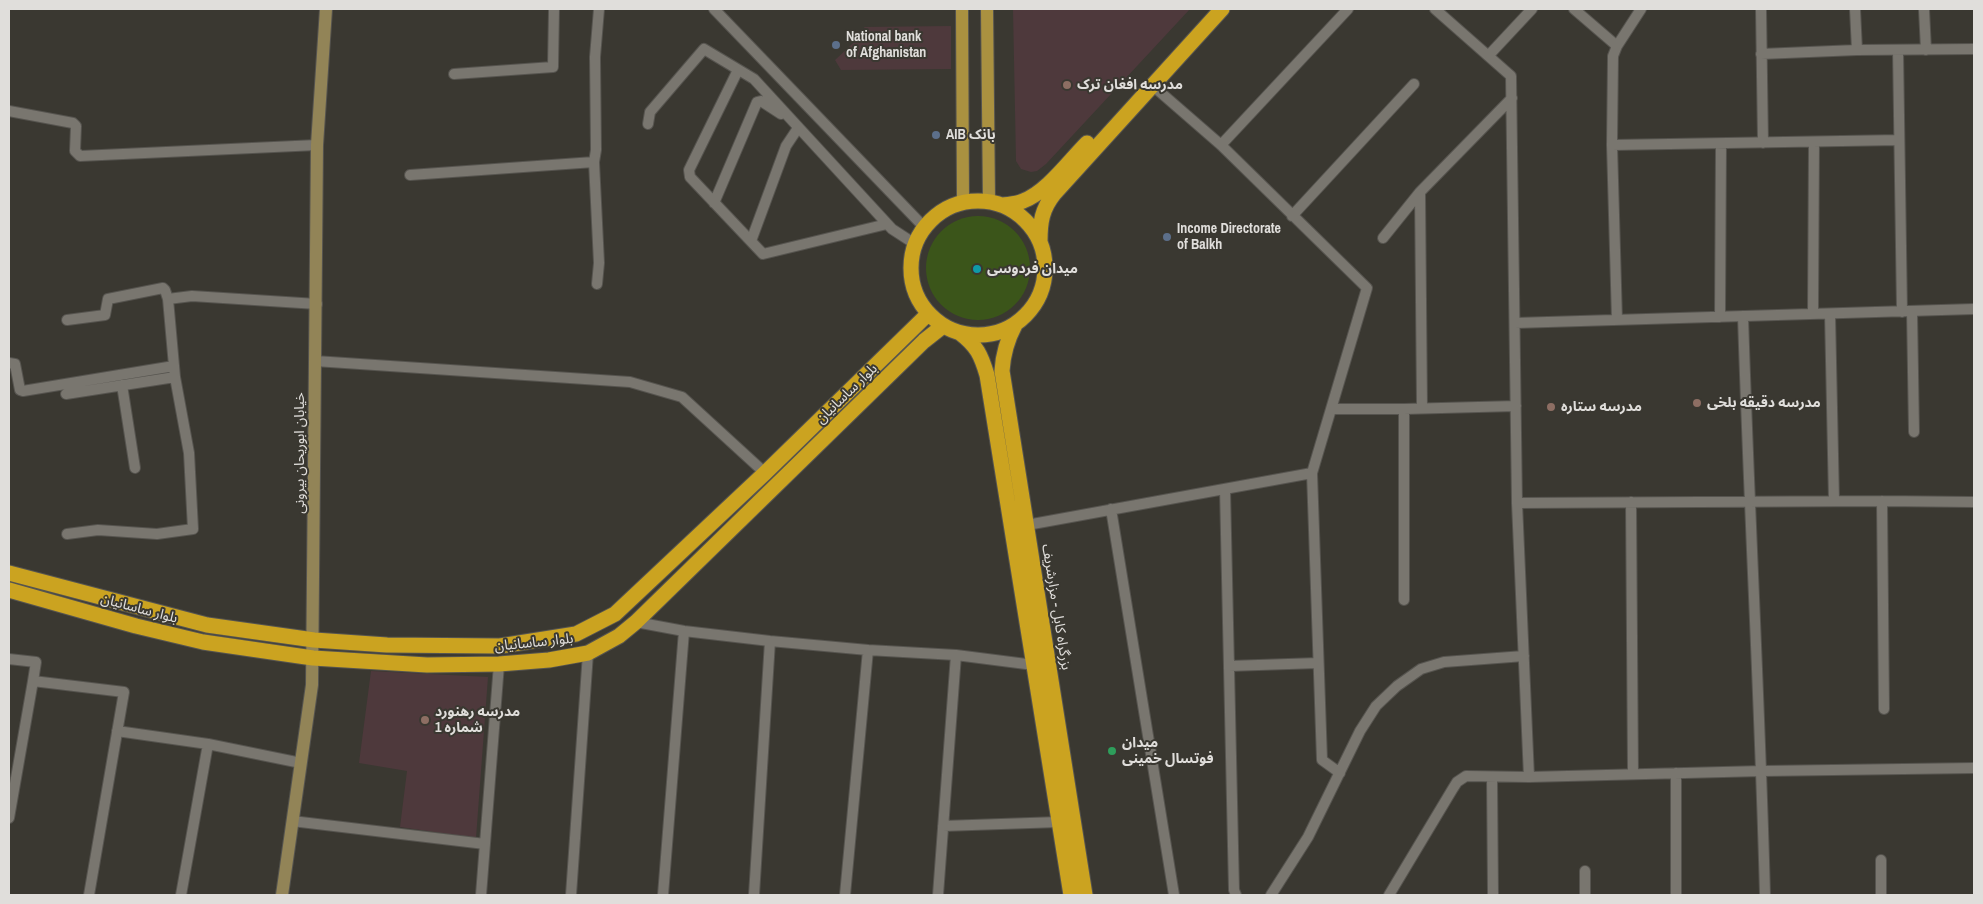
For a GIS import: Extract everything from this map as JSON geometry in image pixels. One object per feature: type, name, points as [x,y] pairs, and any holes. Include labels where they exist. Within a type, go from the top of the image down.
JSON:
[{"type":"highway","points":[[1040,241],[1040,222],[1045,205],[1095,141],[1209,9]]},
{"type":"highway","points":[[996,203],[1018,214],[1031,226],[1040,241],[1045,259],[1045,278],[1039,296],[1029,312],[1014,325],[997,333],[979,336],[960,333],[943,326],[928,314],[919,302],[913,288],[911,266],[914,244],[924,228],[941,211],[963,202],[1021,202],[1033,197],[1095,141],[1152,85],[1222,9]]},
{"type":"highway","name":"بلوار ساسانیان","points":[[9,573],[207,625],[314,640],[387,645],[500,646],[576,634],[615,614],[765,473],[928,314]]},
{"type":"highway","name":"بزرگراه کابل - مزارشریف","points":[[1014,325],[1003,355],[1002,371],[1085,895]]},
{"type":"highway","name":"بلوار ساسانیان","points":[[9,590],[136,626],[203,642],[313,658],[427,665],[499,664],[549,660],[588,653],[619,636],[636,622],[924,341],[943,326]]},
{"type":"highway","points":[[960,333],[973,343],[982,357],[987,376],[1071,895]]},
{"type":"main road","points":[[962,9],[963,202]]},
{"type":"main road","points":[[987,9],[996,203]]},
{"type":"street","name":"خیابان ابوریحان بیرونی","points":[[282,895],[312,685],[314,640],[317,145],[326,9]]},
{"type":"street","points":[[454,74],[553,67],[554,9]]},
{"type":"street","points":[[597,284],[599,263],[594,162],[596,150],[595,57],[598,9]]},
{"type":"street","points":[[714,9],[924,228]]},
{"type":"street","points":[[1221,145],[1348,9]]},
{"type":"street","points":[[1434,9],[1489,54],[1511,76],[1517,503],[1530,777]]},
{"type":"street","points":[[1489,54],[1532,9]]},
{"type":"street","points":[[1574,9],[1617,46]]},
{"type":"street","points":[[1616,320],[1612,145],[1613,56],[1617,46],[1641,9]]},
{"type":"street","points":[[1761,9],[1763,143]]},
{"type":"street","points":[[1855,9],[1857,50]]},
{"type":"street","points":[[1924,9],[1926,50]]},
{"type":"street","points":[[648,124],[650,112],[704,48],[754,79],[887,224],[914,244]]},
{"type":"street","points":[[1761,54],[1857,50],[1974,49]]},
{"type":"street","points":[[1898,50],[1899,140],[1914,432]]},
{"type":"street","points":[[738,70],[689,170],[690,177],[750,241],[764,254],[887,224]]},
{"type":"street","points":[[1292,216],[1414,84]]},
{"type":"street","points":[[1152,85],[1221,145],[1366,288],[1312,473],[1322,760],[1340,773]]},
{"type":"street","points":[[1383,238],[1420,192],[1512,98]]},
{"type":"street","points":[[714,203],[757,102],[761,101],[779,114],[786,115]]},
{"type":"street","points":[[9,111],[73,123],[76,126],[75,151],[80,156],[317,145]]},
{"type":"street","points":[[750,241],[786,146],[798,128]]},
{"type":"street","points":[[1612,145],[1899,140]]},
{"type":"street","points":[[1813,314],[1814,142]]},
{"type":"street","points":[[1720,317],[1721,144]]},
{"type":"street","points":[[410,175],[594,162]]},
{"type":"street","points":[[1420,192],[1422,408]]},
{"type":"street","points":[[66,534],[98,530],[156,534],[193,529],[189,453],[175,377],[168,299],[165,290],[163,288],[108,299],[105,315],[67,320]]},
{"type":"street","points":[[168,299],[192,296],[317,304]]},
{"type":"street","points":[[1515,323],[1974,309]]},
{"type":"street","points":[[1830,314],[1834,501]]},
{"type":"street","points":[[1743,316],[1749,502],[1762,771],[1765,895]]},
{"type":"street","points":[[315,361],[630,382],[682,397],[765,473]]},
{"type":"street","points":[[9,363],[16,364],[20,390],[23,392],[174,366]]},
{"type":"street","points":[[66,394],[175,377]]},
{"type":"street","points":[[122,385],[135,468]]},
{"type":"street","points":[[1331,409],[1516,406]]},
{"type":"street","points":[[1404,409],[1404,600]]},
{"type":"street","points":[[1027,524],[1312,473]]},
{"type":"street","points":[[1225,489],[1234,890],[1236,895]]},
{"type":"street","points":[[1882,501],[1884,709]]},
{"type":"street","points":[[1630,502],[1633,774]]},
{"type":"street","points":[[1517,503],[1974,502]]},
{"type":"street","points":[[1111,509],[1174,895]]},
{"type":"street","points":[[636,622],[684,632],[868,650],[956,655],[1034,665]]},
{"type":"street","points":[[663,895],[684,632]]},
{"type":"street","points":[[754,895],[770,641]]},
{"type":"street","points":[[846,895],[868,650]]},
{"type":"street","points":[[571,895],[588,653]]},
{"type":"street","points":[[938,895],[956,655]]},
{"type":"street","points":[[1271,895],[1308,837],[1360,731],[1376,706],[1397,686],[1420,669],[1444,662],[1524,656]]},
{"type":"street","points":[[9,658],[36,662],[9,818]]},
{"type":"street","points":[[1229,666],[1318,663]]},
{"type":"street","points":[[481,895],[499,664]]},
{"type":"street","points":[[33,680],[124,692],[89,895]]},
{"type":"street","points":[[117,731],[208,744],[301,763]]},
{"type":"street","points":[[180,895],[208,744]]},
{"type":"street","points":[[1389,895],[1457,782],[1466,776],[1530,777],[1974,768]]},
{"type":"street","points":[[1676,773],[1676,895]]},
{"type":"street","points":[[1492,777],[1493,895]]},
{"type":"street","points":[[292,822],[485,844]]},
{"type":"street","points":[[944,826],[1059,822]]},
{"type":"street","points":[[1881,860],[1881,895]]},
{"type":"street","points":[[1585,871],[1585,895]]},
{"type":"shaded area","name":"مدرسه افغان ترک","points":[[1013,9],[1190,9],[1046,164],[1037,171],[1031,172],[1021,169],[1016,161]]},
{"type":"shaded area","points":[[951,26],[951,69],[841,70],[835,60],[866,31],[864,27]]},
{"type":"shaded area","name":"مدرسه رهنورد شماره 1","points":[[371,671],[488,677],[476,838],[400,827],[407,771],[359,763]]},
{"type":"green space","points":[[978,216],[998,220],[1007,225],[1021,239],[1026,248],[1030,268],[1026,288],[1021,297],[1007,311],[998,316],[978,320],[958,316],[949,311],[935,297],[930,288],[926,268],[930,248],[935,239],[949,225],[958,220]]},
{"type":"place","name":"National bank of Afghanistan","points":[[836,45]]},
{"type":"place","name":"مدرسه افغان ترک","points":[[1067,85]]},
{"type":"place","name":"AIB بانک","points":[[936,135]]},
{"type":"place","name":"Income Directorate of Balkh","points":[[1167,237]]},
{"type":"place","name":"میدان فردوسی","points":[[977,269]]},
{"type":"place","name":"مدرسه دقيقه بلخى","points":[[1697,403]]},
{"type":"place","name":"مدرسه ستاره","points":[[1551,407]]},
{"type":"place","name":"مدرسه رهنورد شماره 1","points":[[425,720]]},
{"type":"place","name":"میدان فوتسال خمینی","points":[[1112,751]]}]
